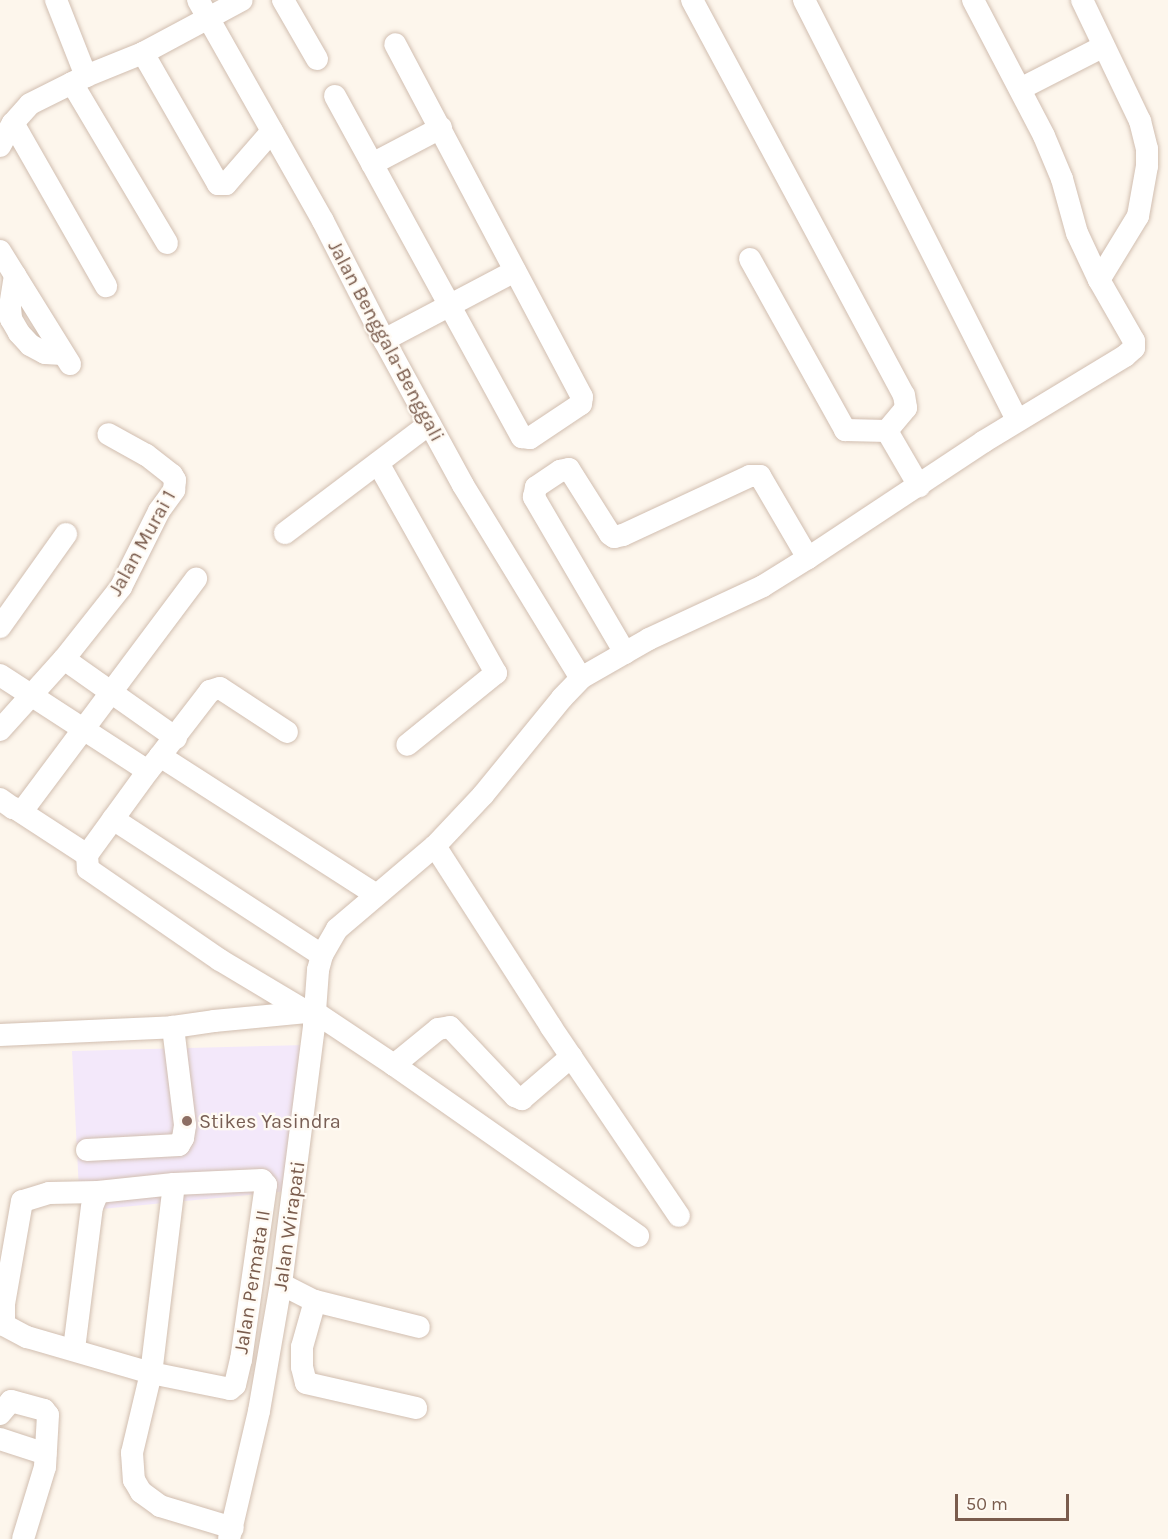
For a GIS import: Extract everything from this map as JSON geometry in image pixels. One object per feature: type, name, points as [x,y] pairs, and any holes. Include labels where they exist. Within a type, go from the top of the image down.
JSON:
[{"type":"street","points":[[56,0],[79,80],[167,243]]},
{"type":"street","name":"Jalan Benggala-Benggali","points":[[198,0],[277,138],[429,424],[519,580],[581,678]]},
{"type":"street","points":[[0,146],[13,123],[30,104],[143,53],[209,20],[242,0]]},
{"type":"street","points":[[283,0],[316,59]]},
{"type":"street","points":[[692,0],[907,400],[906,408],[887,431]]},
{"type":"street","points":[[804,0],[1017,420]]},
{"type":"street","name":"Jalan Wirapati","points":[[231,1533],[259,1411],[281,1284],[316,982],[322,955],[337,929],[375,894],[435,846],[483,795],[581,678],[625,653],[763,586],[1017,420],[1132,351],[1134,341],[1099,280],[1077,233],[1062,179],[1020,89],[972,0]]},
{"type":"street","points":[[1082,0],[1140,121],[1147,149],[1147,166],[1138,216],[1099,280]]},
{"type":"street","points":[[335,96],[522,437],[530,438],[581,404],[582,398],[395,44]]},
{"type":"street","points":[[1020,89],[1104,46]]},
{"type":"street","points":[[143,53],[218,184],[226,184],[277,138]]},
{"type":"street","points":[[13,123],[106,286]]},
{"type":"street","points":[[372,164],[441,128]]},
{"type":"street","points":[[0,251],[66,359]]},
{"type":"street","points":[[750,259],[835,417],[845,430],[887,431]]},
{"type":"street","points":[[384,340],[515,270]]},
{"type":"street","points":[[285,533],[429,424]]},
{"type":"street","points":[[887,431],[919,486]]},
{"type":"street","name":"Jalan Murai 1","points":[[0,730],[64,659],[121,587],[175,485],[172,475],[146,455],[108,434]]},
{"type":"street","points":[[378,463],[496,673],[407,745]]},
{"type":"street","points":[[625,653],[534,497],[536,487],[565,469],[569,469],[578,481],[614,537],[623,535],[750,476],[760,476],[774,496],[808,558]]},
{"type":"street","points":[[0,627],[66,534]]},
{"type":"street","points":[[9,805],[23,810],[196,579]]},
{"type":"street","points":[[64,659],[176,738]]},
{"type":"street","points":[[0,675],[85,730],[154,763],[375,894]]},
{"type":"street","points":[[287,732],[220,688],[210,691],[87,855],[86,863],[93,874],[120,889],[220,960],[311,1012],[394,1065],[638,1236]]},
{"type":"street","points":[[9,805],[87,855]]},
{"type":"street","points":[[113,819],[322,955]]},
{"type":"street","points":[[435,846],[571,1057],[679,1216]]},
{"type":"street","points":[[0,1035],[173,1027],[311,1012]]},
{"type":"street","points":[[87,1150],[178,1145],[183,1138],[185,1125],[173,1027]]},
{"type":"street","points":[[394,1065],[438,1029],[450,1027],[515,1096],[522,1099],[571,1057]]},
{"type":"street","name":"Jalan Permata II","points":[[151,1373],[226,1389],[235,1385],[267,1188],[261,1180],[174,1184]]},
{"type":"street","points":[[151,1373],[74,1348],[27,1337],[4,1325],[4,1304],[22,1202],[49,1193],[98,1192],[174,1184],[151,1373],[132,1452],[132,1469],[137,1486],[147,1498],[160,1506],[231,1533]]},
{"type":"street","points":[[74,1348],[92,1207],[98,1192]]},
{"type":"street","points":[[281,1284],[315,1301],[419,1327]]},
{"type":"street","points":[[315,1301],[302,1347],[302,1367],[306,1383],[416,1408]]},
{"type":"street","points":[[0,1414],[11,1401],[46,1411],[48,1417],[45,1467],[23,1539]]},
{"type":"street","points":[[0,1439],[46,1454]]},
{"type":"shaded area","name":"Stikes Yasindra","points":[[308,1045],[290,1191],[80,1211],[72,1051]]},
{"type":"place","name":"Stikes Yasindra","points":[[187,1121]]}]
